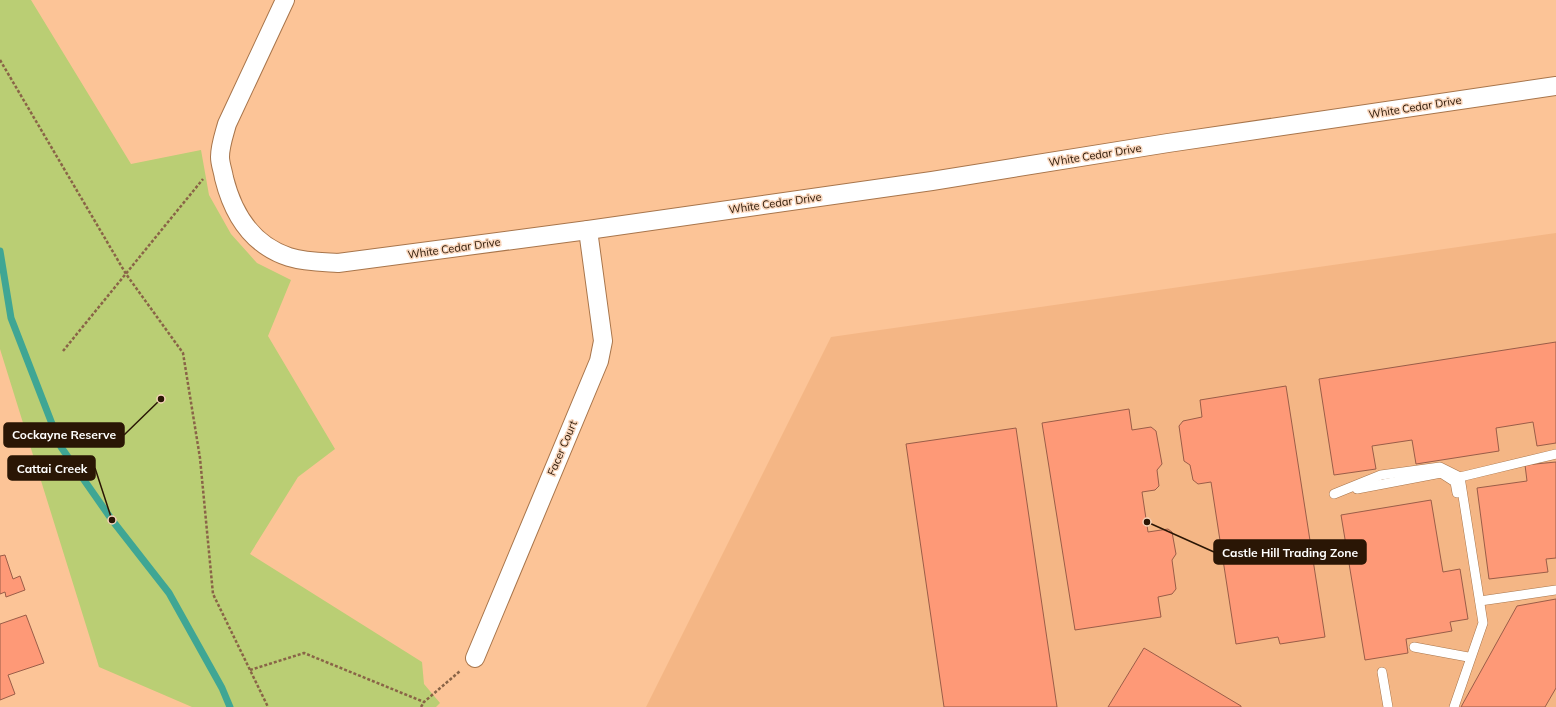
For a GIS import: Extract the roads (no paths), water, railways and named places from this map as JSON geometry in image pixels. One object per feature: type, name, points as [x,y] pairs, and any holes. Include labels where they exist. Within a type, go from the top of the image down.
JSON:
[{"type":"street","name":"White Cedar Drive","points":[[285,0],[227,124],[220,158],[228,194],[247,230],[258,241],[272,250],[289,257],[308,262],[338,263],[588,230],[932,181],[1160,144],[1556,86]]},
{"type":"street","name":"Facer Court","points":[[475,658],[599,361],[603,341],[588,230]]},
{"type":"lane","points":[[1454,707],[1478,623],[1455,482],[1441,473],[1334,494],[1381,475],[1440,467],[1460,477],[1556,454]]},
{"type":"lane","points":[[1454,707],[1483,623],[1460,477]]},
{"type":"lane","points":[[1480,601],[1556,590]]},
{"type":"lane","points":[[1414,647],[1468,657]]},
{"type":"lane","points":[[1382,672],[1388,707]]},
{"type":"waterway","points":[[0,251],[11,318],[61,447],[112,520],[169,593],[222,688],[230,707]]},
{"type":"place","name":"Cockayne Reserve","points":[[161,399]]},
{"type":"place","name":"Cattai Creek","points":[[112,520]]},
{"type":"place","name":"Castle Hill Trading Zone","points":[[1147,522]]}]
